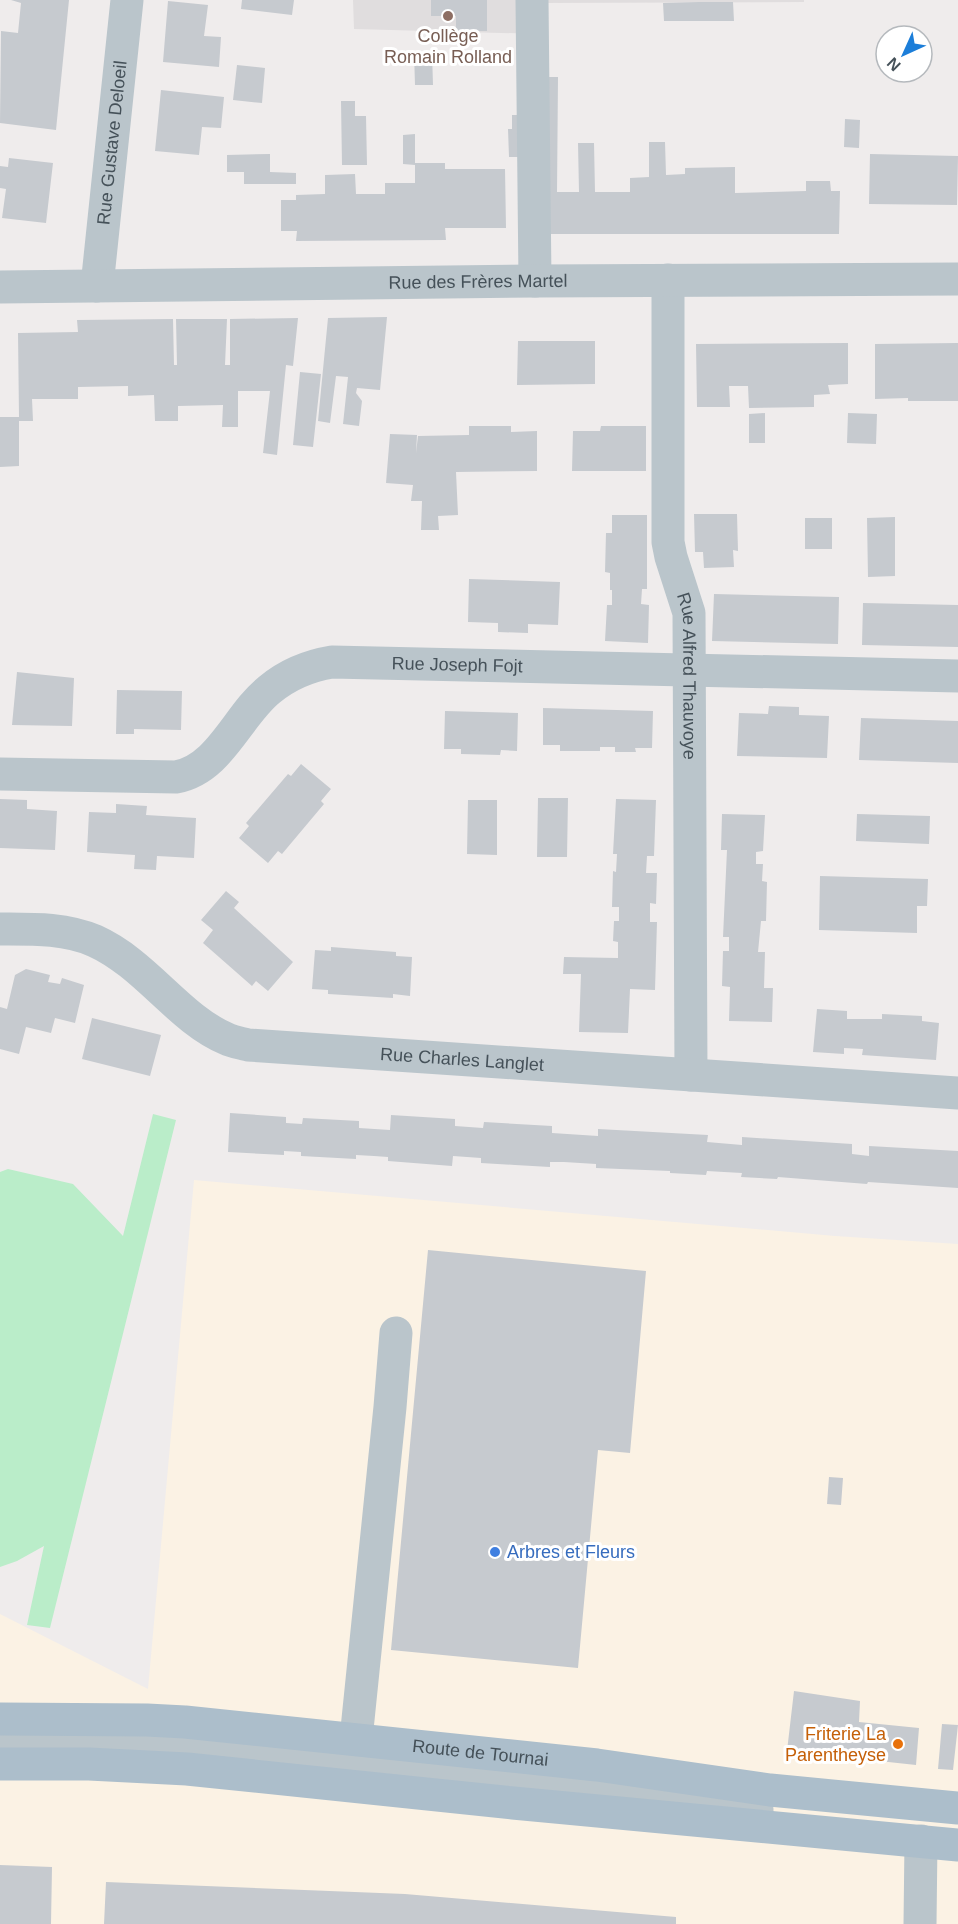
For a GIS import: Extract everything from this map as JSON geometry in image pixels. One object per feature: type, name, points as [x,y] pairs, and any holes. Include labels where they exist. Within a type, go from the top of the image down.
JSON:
[{"type":"main road","name":"Route de Tournai","points":[[0,1719],[157,1720],[597,1765],[779,1791],[958,1808]]},
{"type":"main road","points":[[0,1764],[89,1764],[187,1769],[513,1803],[958,1845]]},
{"type":"street","name":"Rue Gustave Deloeil","points":[[98,286],[126,0]]},
{"type":"street","points":[[532,0],[536,281]]},
{"type":"street","name":"Rue des Frères Martel","points":[[0,287],[958,279]]},
{"type":"street","name":"Rue Alfred Thauvoye","points":[[668,280],[668,542],[689,613],[691,1076]]},
{"type":"street","name":"Rue Joseph Fojt","points":[[0,774],[176,777],[189,775],[207,762],[267,691],[298,671],[315,664],[332,662],[958,676]]},
{"type":"street","name":"Rue Charles Langlet","points":[[0,928],[41,929],[93,940],[117,953],[139,969],[207,1027],[226,1038],[248,1046],[958,1093]]},
{"type":"street","points":[[356,1740],[396,1333]]},
{"type":"street","points":[[0,1746],[161,1749],[958,1829]]},
{"type":"street","points":[[920,1924],[921,1841]]},
{"type":"shaded area","name":"Collège Romain Rolland","points":[[353,0],[804,0],[804,2],[543,3],[541,34],[354,29]]},
{"type":"shaded area","points":[[194,1180],[835,1236],[958,1244],[958,1924],[0,1924],[0,1614],[148,1689]]},
{"type":"green space","points":[[153,1114],[176,1120],[50,1628],[27,1625],[44,1546],[17,1561],[0,1567],[0,1172],[8,1169],[73,1184],[123,1236]]},
{"type":"building","points":[[11,0],[69,0],[56,130],[0,123],[1,31],[18,33],[21,3]]},
{"type":"building","points":[[242,0],[294,0],[292,15],[241,9]]},
{"type":"building","points":[[431,0],[487,0],[487,31],[456,31],[456,16],[431,16]]},
{"type":"building","points":[[168,1],[208,5],[204,36],[221,37],[219,67],[163,62]]},
{"type":"building","points":[[733,2],[734,21],[664,21],[663,3]]},
{"type":"building","points":[[414,52],[432,53],[433,85],[415,85]]},
{"type":"building","points":[[237,65],[265,68],[262,103],[233,100]]},
{"type":"building","points":[[543,77],[558,77],[557,192],[579,192],[578,143],[594,143],[595,192],[630,192],[630,178],[649,177],[649,142],[665,142],[666,175],[685,174],[685,168],[735,167],[735,193],[806,191],[806,181],[830,181],[831,191],[840,191],[839,234],[544,234]]},
{"type":"building","points":[[161,90],[224,97],[221,128],[202,127],[199,155],[155,151]]},
{"type":"building","points":[[341,101],[355,101],[355,116],[366,116],[367,165],[342,165]]},
{"type":"building","points":[[512,115],[525,115],[525,157],[509,157],[508,129],[512,129]]},
{"type":"building","points":[[845,119],[860,120],[859,148],[844,147]]},
{"type":"building","points":[[415,134],[415,165],[403,164],[403,135]]},
{"type":"building","points":[[270,154],[270,172],[296,173],[296,184],[244,184],[244,172],[227,172],[227,155]]},
{"type":"building","points":[[870,154],[958,156],[957,205],[869,204]]},
{"type":"building","points":[[9,158],[53,163],[46,223],[2,218],[6,189],[0,188],[0,166],[8,167]]},
{"type":"building","points":[[415,163],[445,163],[445,169],[505,169],[506,228],[445,228],[446,240],[296,241],[297,231],[281,231],[281,200],[296,200],[296,195],[325,194],[325,175],[355,174],[356,194],[385,194],[385,183],[415,183]]},
{"type":"building","points":[[387,317],[380,390],[357,388],[356,393],[362,401],[359,426],[343,424],[348,377],[336,376],[330,423],[318,421],[328,318]]},
{"type":"building","points":[[298,318],[293,366],[286,365],[277,455],[263,453],[270,391],[238,391],[238,427],[222,427],[223,405],[178,406],[178,421],[155,421],[154,395],[128,396],[128,386],[78,387],[78,399],[32,399],[33,421],[19,421],[19,466],[0,467],[0,417],[19,417],[18,333],[78,332],[77,320],[173,319],[174,365],[177,365],[176,319],[227,319],[225,365],[230,365],[230,319]]},
{"type":"building","points":[[518,341],[595,341],[595,384],[517,385]]},
{"type":"building","points":[[848,343],[848,384],[828,385],[830,394],[814,395],[814,407],[749,408],[748,386],[729,386],[730,407],[697,407],[696,344]]},
{"type":"building","points":[[958,343],[958,401],[875,399],[875,344]]},
{"type":"building","points":[[300,372],[321,374],[313,447],[293,445]]},
{"type":"building","points":[[765,413],[765,443],[749,443],[749,414]]},
{"type":"building","points":[[848,413],[877,414],[876,444],[847,443]]},
{"type":"building","points":[[469,426],[511,426],[511,432],[537,431],[537,471],[456,472],[458,515],[438,516],[439,530],[421,530],[422,501],[411,501],[413,485],[386,483],[390,434],[417,435],[416,453],[418,436],[469,435]]},
{"type":"building","points":[[601,426],[646,426],[646,471],[572,471],[573,431],[600,431]]},
{"type":"building","points":[[694,514],[737,514],[738,551],[733,550],[734,567],[704,568],[703,552],[695,552]]},
{"type":"building","points":[[612,515],[647,515],[647,589],[642,589],[641,604],[649,605],[648,643],[605,641],[607,605],[612,605],[610,573],[605,572],[606,533],[612,533]]},
{"type":"building","points":[[895,517],[895,576],[868,577],[867,518]]},
{"type":"building","points":[[805,518],[832,518],[832,549],[805,549]]},
{"type":"building","points":[[469,579],[560,582],[558,625],[528,624],[528,633],[498,632],[498,623],[468,622]]},
{"type":"building","points":[[714,594],[839,597],[838,644],[712,641]]},
{"type":"building","points":[[863,603],[958,605],[958,647],[862,645]]},
{"type":"building","points":[[17,672],[74,678],[72,726],[12,725]]},
{"type":"building","points":[[117,690],[182,691],[181,730],[134,729],[134,734],[116,734]]},
{"type":"building","points":[[769,706],[799,707],[799,715],[829,716],[827,758],[737,756],[739,713],[768,714]]},
{"type":"building","points":[[543,708],[653,711],[652,748],[635,748],[636,752],[615,752],[615,747],[600,747],[600,751],[560,751],[560,745],[543,745]]},
{"type":"building","points":[[445,711],[518,713],[517,751],[501,750],[500,755],[461,754],[461,749],[444,749]]},
{"type":"building","points":[[861,718],[958,721],[958,763],[859,760]]},
{"type":"building","points":[[301,764],[331,789],[321,801],[324,804],[282,854],[278,851],[268,863],[239,838],[249,826],[246,823],[288,774],[291,776]]},
{"type":"building","points":[[538,798],[568,798],[567,857],[537,857]]},
{"type":"building","points":[[0,799],[27,800],[27,809],[57,811],[55,850],[0,848]]},
{"type":"building","points":[[616,799],[656,800],[654,856],[647,856],[646,873],[657,873],[656,904],[650,903],[650,922],[657,922],[655,990],[630,989],[628,1033],[579,1032],[581,974],[563,974],[564,957],[618,958],[618,942],[613,941],[614,921],[619,921],[619,907],[612,907],[613,871],[616,872],[617,854],[613,854]]},
{"type":"building","points":[[468,800],[497,800],[497,855],[467,854]]},
{"type":"building","points":[[116,804],[147,806],[146,815],[196,818],[194,858],[157,856],[156,870],[134,869],[135,855],[87,852],[89,812],[116,813]]},
{"type":"building","points":[[722,814],[765,815],[763,851],[756,852],[756,864],[763,864],[762,881],[767,882],[766,921],[761,921],[758,952],[765,952],[764,988],[773,988],[772,1022],[729,1021],[730,987],[722,986],[723,951],[729,951],[729,937],[723,937],[727,850],[721,850]]},
{"type":"building","points":[[857,814],[930,816],[929,844],[856,841]]},
{"type":"building","points":[[820,876],[928,879],[927,906],[917,906],[917,933],[819,930]]},
{"type":"building","points":[[226,891],[239,902],[234,908],[293,962],[268,991],[256,981],[252,986],[203,943],[213,930],[201,920]]},
{"type":"building","points":[[331,947],[396,952],[396,956],[412,957],[410,996],[393,994],[393,998],[328,994],[328,990],[312,989],[315,950],[331,951]]},
{"type":"building","points":[[26,969],[50,975],[48,982],[60,984],[62,978],[84,985],[75,1023],[55,1018],[51,1033],[26,1027],[19,1054],[0,1049],[0,1007],[7,1009],[15,975]]},
{"type":"building","points":[[817,1009],[847,1011],[847,1019],[882,1019],[882,1014],[922,1016],[922,1021],[939,1023],[936,1060],[862,1055],[863,1049],[844,1048],[844,1054],[813,1052]]},
{"type":"building","points":[[92,1018],[161,1035],[150,1076],[82,1059]]},
{"type":"building","points":[[230,1113],[286,1117],[286,1123],[302,1124],[303,1118],[359,1121],[359,1128],[390,1130],[391,1115],[455,1119],[455,1126],[483,1128],[484,1122],[552,1126],[552,1133],[598,1136],[598,1129],[708,1135],[707,1142],[742,1145],[742,1137],[852,1144],[852,1154],[869,1156],[869,1146],[958,1151],[958,1188],[778,1177],[777,1179],[741,1177],[742,1173],[707,1171],[706,1175],[670,1173],[670,1171],[596,1168],[596,1164],[564,1162],[550,1162],[550,1167],[481,1163],[481,1158],[453,1156],[452,1166],[388,1161],[388,1157],[374,1156],[356,1155],[356,1159],[301,1156],[301,1152],[284,1151],[284,1155],[228,1152]]},
{"type":"building","name":"Arbres et Fleurs","points":[[428,1250],[646,1271],[630,1453],[598,1450],[578,1668],[391,1650]]},
{"type":"building","points":[[829,1477],[843,1478],[841,1505],[827,1504]]},
{"type":"building","points":[[794,1691],[860,1701],[859,1722],[919,1728],[916,1765],[787,1751]]},
{"type":"building","points":[[942,1724],[958,1725],[953,1770],[938,1769]]},
{"type":"building","points":[[0,1865],[52,1867],[51,1924],[0,1924]]},
{"type":"building","points":[[106,1882],[405,1894],[676,1917],[676,1924],[104,1924]]},
{"type":"place","name":"Collège Romain Rolland","points":[[448,16]]},
{"type":"place","name":"Arbres et Fleurs","points":[[495,1552]]},
{"type":"place","name":"Friterie La Parentheyse","points":[[898,1744]]}]
